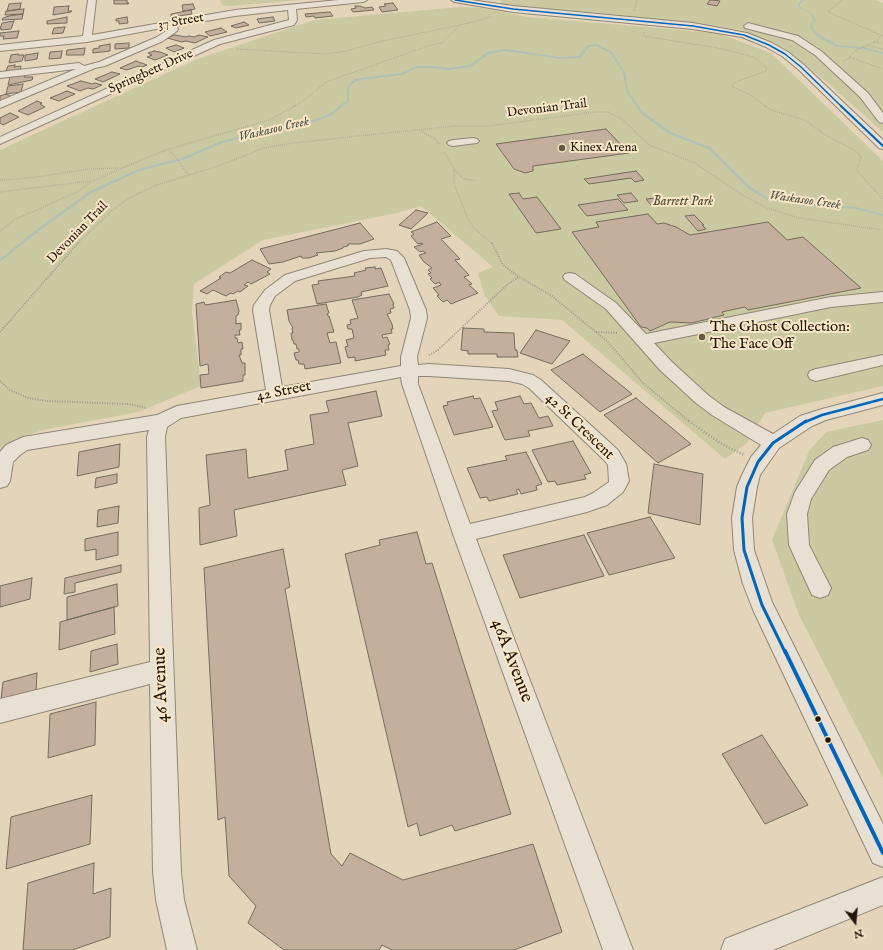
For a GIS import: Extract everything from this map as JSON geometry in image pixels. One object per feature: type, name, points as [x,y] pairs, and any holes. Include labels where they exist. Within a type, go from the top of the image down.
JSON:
[{"type":"street","points":[[87,39],[92,0]]},
{"type":"street","name":"37 Street","points":[[0,48],[87,39],[214,16],[292,7],[319,2],[363,0]]},
{"type":"street","points":[[455,0],[513,9],[693,26],[744,36],[769,45],[785,54],[801,67],[883,146]]},
{"type":"street","points":[[490,0],[495,0]]},
{"type":"street","points":[[212,6],[214,16]]},
{"type":"street","name":"Springbett Drive","points":[[0,141],[228,38],[291,23],[293,20],[292,7]]},
{"type":"street","points":[[687,18],[737,24],[795,38],[818,53],[864,95],[883,120]]},
{"type":"street","points":[[0,75],[102,64],[160,40],[174,29],[169,24]]},
{"type":"street","points":[[0,105],[92,66]]},
{"type":"street","points":[[453,143],[473,140]]},
{"type":"street","name":"46A Avenue","points":[[275,394],[262,310],[262,305],[265,300],[281,284],[290,278],[302,274],[378,253],[392,254],[397,258],[418,310],[419,318],[408,357],[410,384],[618,950]]},
{"type":"street","points":[[570,277],[607,302],[670,370],[702,399],[718,411],[773,443]]},
{"type":"street","points":[[642,340],[831,302],[883,297]]},
{"type":"street","points":[[816,375],[883,360]]},
{"type":"street","name":"42 Street","points":[[0,481],[4,460],[13,450],[23,444],[162,421],[177,412],[408,370]]},
{"type":"street","name":"42 St Crescent","points":[[408,370],[437,370],[509,376],[526,379],[534,384],[611,455],[618,464],[619,481],[610,493],[600,499],[587,504],[464,534]]},
{"type":"street","points":[[883,400],[822,414],[806,421],[773,443],[759,461],[751,475],[747,487],[742,518],[742,533],[744,550],[754,584],[769,621],[883,853]]},
{"type":"street","name":"46 Avenue","points":[[162,421],[157,427],[156,437],[168,872],[170,900],[182,950]]},
{"type":"street","points":[[820,588],[799,545],[797,514],[802,498],[822,465],[840,452],[862,445]]},
{"type":"street","points":[[0,711],[162,670]]},
{"type":"street","points":[[736,950],[883,891]]},
{"type":"path","points":[[842,0],[828,12],[883,36]]},
{"type":"path","points":[[211,45],[237,49],[324,54],[342,52],[382,41],[482,21],[495,16]]},
{"type":"path","points":[[0,231],[14,220],[79,191],[94,180],[122,168],[169,149],[268,120],[302,101],[326,82],[368,66],[431,45],[442,43],[460,25]]},
{"type":"path","points":[[644,33],[643,36],[718,48],[754,57],[767,68],[766,71],[736,82],[731,86],[751,95],[771,110],[805,120],[824,134],[857,152],[861,158],[857,168],[858,172],[883,199]]},
{"type":"path","points":[[845,60],[856,50],[874,42],[880,38],[880,36]]},
{"type":"path","points":[[874,42],[883,43]]},
{"type":"path","points":[[865,46],[883,49]]},
{"type":"path","points":[[849,57],[883,69]]},
{"type":"path","name":"Devonian Trail","points":[[0,332],[74,248],[116,207],[129,198],[146,189],[273,146],[454,126],[488,126],[595,112],[608,112],[622,119],[649,145],[695,163],[750,200],[767,208],[804,219],[883,230]]},
{"type":"path","points":[[421,130],[435,139],[440,145]]},
{"type":"path","points":[[169,149],[189,175]]},
{"type":"path","points":[[443,151],[454,169],[464,179],[477,181]]},
{"type":"path","points":[[0,180],[29,178],[89,169],[122,168]]},
{"type":"path","points":[[454,169],[454,184],[469,221],[475,229],[493,244],[503,265],[519,277],[552,296],[608,342],[643,383],[699,429],[720,442],[759,461]]},
{"type":"path","points":[[0,192],[94,180]]},
{"type":"path","points":[[426,356],[438,350],[508,284],[519,277]]},
{"type":"path","points":[[0,381],[10,390],[28,398],[136,405],[150,409],[162,421]]},
{"type":"green space","points":[[220,0],[301,0],[229,6],[222,5]]},
{"type":"green space","points":[[502,0],[875,0],[883,3],[883,132],[829,84],[784,48],[742,30],[657,20],[537,9],[500,4]]},
{"type":"green space","name":"Barrett Park","points":[[460,7],[484,8],[528,17],[718,33],[771,53],[883,161],[883,386],[765,413],[747,443],[725,459],[562,320],[499,316],[484,294],[478,273],[493,267],[421,206],[397,213],[263,240],[194,284],[192,312],[201,386],[138,412],[43,430],[17,439],[0,454],[0,150],[195,60],[314,20]]},
{"type":"green space","points":[[883,420],[883,778],[799,615],[772,540],[809,451],[826,432]]},
{"type":"building","points":[[114,0],[127,0],[127,3],[129,3],[114,4]]},
{"type":"building","points":[[710,0],[720,1],[717,6],[707,4]]},
{"type":"building","points":[[21,3],[20,9],[7,11],[9,4]]},
{"type":"building","points":[[393,3],[398,10],[382,12],[379,7],[386,6],[384,4]]},
{"type":"building","points":[[193,4],[195,9],[183,11],[182,5]]},
{"type":"building","points":[[69,6],[68,11],[72,11],[71,12],[53,15],[54,7]]},
{"type":"building","points":[[355,6],[365,8],[372,7],[374,10],[353,12],[351,9],[356,8]]},
{"type":"building","points":[[24,9],[23,14],[5,15],[6,11]]},
{"type":"building","points":[[191,10],[192,14],[171,17],[171,14]]},
{"type":"building","points":[[330,12],[333,16],[315,18],[314,16],[306,17],[305,14]]},
{"type":"building","points":[[23,14],[22,19],[2,20],[3,18],[9,16]]},
{"type":"building","points":[[67,17],[67,23],[47,24],[47,21]]},
{"type":"building","points":[[127,17],[128,23],[119,24],[119,21],[116,21],[116,19]]},
{"type":"building","points":[[273,17],[275,21],[259,23],[257,19]]},
{"type":"building","points":[[14,21],[11,29],[0,29],[2,23]]},
{"type":"building","points":[[244,22],[249,25],[236,28],[231,26]]},
{"type":"building","points":[[65,27],[63,33],[52,34],[54,28]]},
{"type":"building","points":[[221,28],[227,32],[210,36],[205,32]]},
{"type":"building","points":[[19,31],[17,38],[3,39],[4,36],[0,36],[0,33]]},
{"type":"building","points":[[175,35],[194,37],[199,35],[208,37],[195,43],[186,41],[182,42],[167,38]]},
{"type":"building","points":[[129,43],[129,48],[115,49],[115,44]]},
{"type":"building","points":[[110,44],[110,51],[93,53],[93,49]]},
{"type":"building","points":[[176,45],[184,48],[174,52],[166,48]]},
{"type":"building","points":[[85,48],[84,55],[66,55],[67,50]]},
{"type":"building","points":[[62,51],[61,58],[49,59],[50,52]]},
{"type":"building","points":[[154,51],[168,55],[155,60],[147,57],[152,55],[148,53]]},
{"type":"building","points":[[38,53],[37,59],[25,61],[25,55]]},
{"type":"building","points":[[11,55],[24,55],[22,61],[9,63]]},
{"type":"building","points":[[136,61],[147,65],[142,67],[138,66],[127,70],[120,68]]},
{"type":"building","points":[[15,65],[14,67],[21,66],[20,71],[5,73],[8,66]]},
{"type":"building","points":[[112,72],[120,74],[103,82],[95,79]]},
{"type":"building","points":[[25,75],[24,77],[33,77],[32,80],[8,85],[10,77]]},
{"type":"building","points":[[81,81],[102,85],[93,89],[88,88],[80,91],[67,86]]},
{"type":"building","points":[[23,84],[21,92],[6,94],[8,86]]},
{"type":"building","points":[[67,91],[75,94],[59,101],[50,98]]},
{"type":"building","points":[[6,94],[12,97],[2,101],[0,100],[0,96]]},
{"type":"building","points":[[37,101],[42,103],[40,104],[45,107],[28,115],[18,111]]},
{"type":"building","points":[[10,113],[19,117],[3,125],[0,123],[0,118]]},
{"type":"building","name":"Kinex Arena","points":[[606,129],[629,153],[533,166],[533,171],[525,173],[514,169],[496,144]]},
{"type":"building","points":[[636,171],[644,180],[635,182],[631,178],[589,184],[584,179]]},
{"type":"building","points":[[519,193],[523,199],[537,197],[561,229],[536,233],[509,194]]},
{"type":"building","points":[[631,193],[638,201],[624,203],[617,195]]},
{"type":"building","points":[[657,198],[662,203],[651,205],[646,199]]},
{"type":"building","points":[[618,199],[628,210],[587,216],[578,205]]},
{"type":"building","points":[[416,210],[428,213],[411,229],[399,225]]},
{"type":"building","points":[[648,214],[657,224],[664,223],[676,227],[690,235],[768,222],[787,240],[803,237],[861,288],[748,310],[745,307],[722,312],[724,315],[692,323],[670,322],[650,331],[647,328],[641,327],[572,232],[599,227],[596,222]]},
{"type":"building","points":[[694,215],[706,229],[698,231],[685,216]]},
{"type":"building","points":[[437,222],[451,236],[441,239],[460,259],[455,260],[469,275],[464,277],[472,284],[469,285],[478,293],[451,304],[447,300],[443,302],[437,296],[439,295],[433,288],[441,285],[439,282],[435,284],[430,279],[432,278],[428,274],[431,273],[428,270],[432,268],[424,262],[419,255],[426,253],[423,251],[420,252],[414,247],[423,244],[418,244],[411,236],[414,234],[411,232]]},
{"type":"building","points":[[360,223],[374,239],[360,244],[348,244],[348,246],[335,251],[316,253],[318,255],[309,258],[302,258],[301,256],[283,262],[269,264],[260,249]]},
{"type":"building","points":[[252,260],[271,269],[267,272],[270,274],[251,284],[248,282],[244,285],[248,286],[240,292],[238,291],[233,294],[231,293],[226,296],[213,290],[207,294],[200,291],[221,278],[219,277],[226,272],[230,273]]},
{"type":"building","points":[[375,267],[375,269],[381,268],[388,286],[361,292],[362,295],[358,297],[317,304],[312,285],[319,284],[318,281],[355,276],[354,273],[366,270],[365,268]]},
{"type":"building","points":[[389,294],[394,304],[394,308],[390,309],[391,313],[387,314],[393,329],[391,329],[392,333],[382,335],[383,338],[387,337],[390,344],[388,345],[389,350],[385,350],[386,355],[355,361],[355,357],[348,358],[345,347],[348,346],[346,340],[354,338],[352,329],[348,329],[347,325],[351,324],[350,320],[358,318],[352,300]]},
{"type":"building","points":[[236,300],[239,311],[238,315],[236,316],[236,324],[241,323],[241,330],[239,330],[240,335],[235,335],[235,338],[237,338],[238,343],[242,342],[243,349],[241,349],[241,355],[239,355],[242,363],[245,363],[245,375],[243,375],[243,381],[201,388],[200,375],[209,374],[208,364],[200,366],[196,304],[204,302],[205,305]]},
{"type":"building","points":[[326,304],[329,313],[327,314],[334,332],[327,333],[330,343],[336,342],[341,363],[305,369],[304,364],[299,364],[298,360],[296,360],[294,353],[299,352],[299,349],[297,349],[296,344],[294,344],[292,340],[291,333],[293,333],[293,328],[289,321],[287,310]]},
{"type":"building","points":[[463,328],[484,329],[484,332],[514,333],[515,350],[517,350],[518,357],[497,357],[497,354],[468,354],[468,351],[461,350]]},
{"type":"building","points":[[536,330],[570,341],[552,364],[520,353]]},
{"type":"building","points":[[583,354],[632,394],[600,412],[551,370]]},
{"type":"building","points":[[376,391],[382,416],[348,423],[358,466],[342,470],[346,485],[234,510],[237,536],[200,545],[199,508],[210,505],[206,455],[246,449],[248,478],[288,470],[285,450],[314,444],[310,415],[329,412],[326,401]]},
{"type":"building","points":[[473,396],[474,399],[480,398],[493,427],[454,435],[443,406],[448,405],[447,402]]},
{"type":"building","points":[[520,396],[524,404],[531,403],[539,418],[548,416],[553,426],[528,431],[530,436],[505,440],[492,411],[498,410],[495,402]]},
{"type":"building","points":[[636,398],[691,444],[658,463],[604,415]]},
{"type":"building","points":[[573,441],[591,473],[584,475],[586,479],[557,485],[555,481],[548,482],[532,450]]},
{"type":"building","points":[[120,444],[119,467],[77,476],[79,452]]},
{"type":"building","points":[[526,452],[542,484],[536,486],[537,490],[521,494],[519,489],[516,490],[518,494],[489,501],[487,497],[480,498],[467,468],[507,460],[505,456]]},
{"type":"building","points":[[654,464],[703,474],[700,525],[648,513]]},
{"type":"building","points":[[117,474],[117,483],[95,488],[96,478]]},
{"type":"building","points":[[119,506],[118,523],[97,527],[98,510]]},
{"type":"building","points":[[650,517],[675,558],[609,575],[587,533]]},
{"type":"building","points":[[118,532],[118,555],[96,560],[96,549],[85,551],[85,539]]},
{"type":"building","points":[[417,532],[426,564],[432,563],[511,814],[455,831],[452,825],[420,836],[417,823],[408,827],[345,554],[380,545],[379,540]]},
{"type":"building","points":[[584,535],[604,576],[520,598],[503,555]]},
{"type":"building","points":[[283,549],[290,587],[285,589],[331,854],[342,866],[350,853],[403,880],[533,844],[562,932],[514,950],[392,950],[382,945],[379,950],[284,950],[248,923],[256,906],[229,876],[225,817],[218,820],[204,568]]},
{"type":"building","points":[[121,565],[121,572],[75,583],[75,592],[64,594],[65,578]]},
{"type":"building","points":[[32,578],[30,599],[0,607],[0,586]]},
{"type":"building","points":[[117,584],[118,606],[67,620],[67,597]]},
{"type":"building","points":[[114,607],[115,634],[59,650],[60,622]]},
{"type":"building","points":[[117,644],[118,664],[90,672],[91,651]]},
{"type":"building","points":[[37,673],[36,691],[1,700],[3,682]]},
{"type":"building","points":[[96,702],[95,745],[48,758],[50,714]]},
{"type":"building","points":[[762,735],[808,805],[765,824],[722,754]]},
{"type":"building","points":[[92,795],[90,844],[6,869],[11,817]]},
{"type":"building","points":[[94,863],[93,894],[111,888],[110,937],[72,950],[23,950],[28,883]]},
{"type":"waterway","points":[[803,0],[799,4],[799,7],[812,14],[815,21],[811,24],[812,29],[819,36],[837,46],[864,48],[883,53]]},
{"type":"waterway","name":"Waskasoo Creek","points":[[0,261],[38,230],[91,192],[139,170],[182,159],[222,142],[256,133],[296,127],[330,115],[348,100],[348,87],[355,80],[402,74],[417,67],[449,69],[471,66],[488,53],[505,50],[561,58],[580,57],[588,46],[596,45],[611,52],[624,72],[627,91],[642,113],[670,133],[709,148],[751,189],[768,199],[797,204],[856,208],[883,215]]},
{"type":"transit line","points":[[455,0],[513,9],[693,26],[744,35],[769,45],[785,54],[801,67],[883,146]]},
{"type":"transit line","points":[[883,399],[822,415],[806,421],[773,443],[758,462],[751,475],[747,487],[742,518],[744,550],[762,605],[883,853]]},
{"type":"place","name":"Kinex Arena","points":[[562,148]]},
{"type":"place","name":"The Ghost Collection: The Face Off","points":[[702,337]]}]
